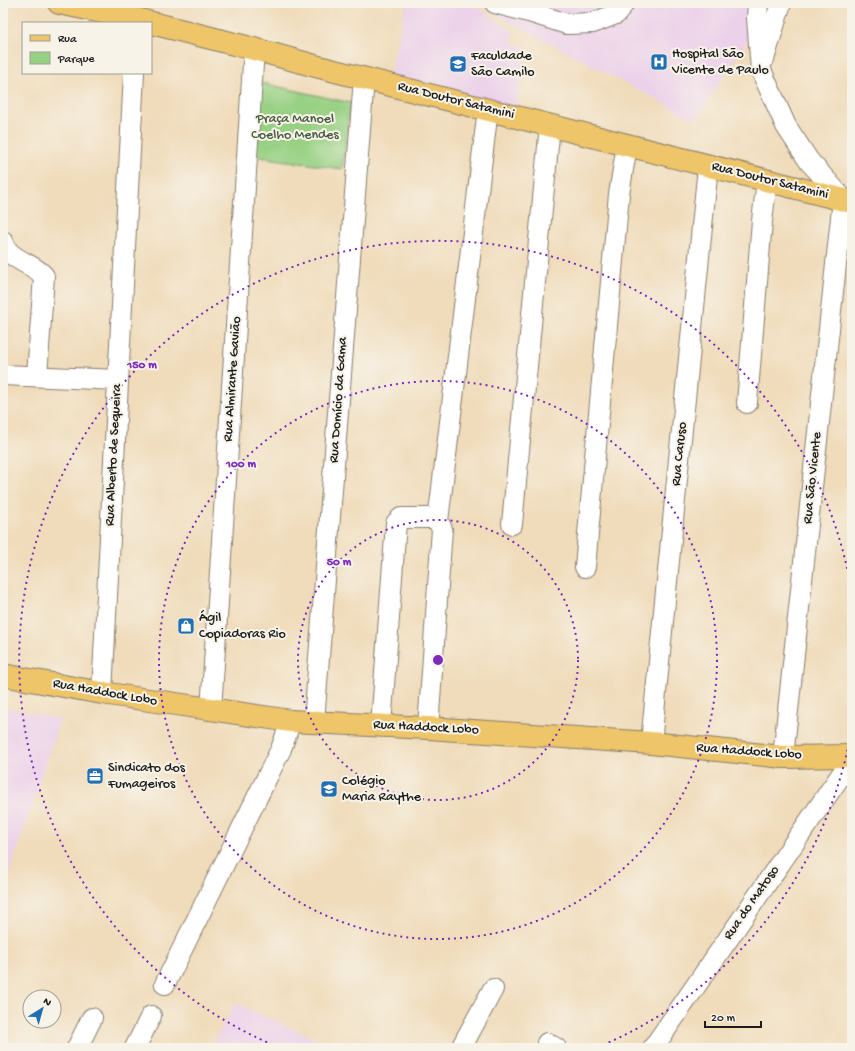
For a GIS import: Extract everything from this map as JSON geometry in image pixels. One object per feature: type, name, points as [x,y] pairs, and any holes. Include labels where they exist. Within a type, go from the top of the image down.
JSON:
[{"type":"main road","name":"Rua Doutor Satamini","points":[[73,4],[136,21]]},
{"type":"main road","name":"Rua Doutor Satamini","points":[[152,25],[254,48],[319,67],[708,166],[849,199]]},
{"type":"main road","name":"Rua Haddock Lobo","points":[[3,675],[102,693],[291,721],[428,728],[651,743],[783,757],[852,757]]},
{"type":"street","points":[[495,3],[567,24],[593,23],[616,14],[624,3]]},
{"type":"street","points":[[758,3],[757,18],[761,70],[786,126],[809,161],[849,199]]},
{"type":"street","points":[[761,70],[781,3]]},
{"type":"street","name":"Rua Almirante Gavião","points":[[211,710],[254,48]]},
{"type":"street","name":"Rua Alberto de Sequeira","points":[[102,693],[134,74]]},
{"type":"street","name":"Rua Domício da Gama","points":[[314,722],[364,78]]},
{"type":"street","points":[[428,728],[442,529],[438,521],[488,109]]},
{"type":"street","points":[[512,524],[550,125]]},
{"type":"street","points":[[586,567],[619,194],[627,145]]},
{"type":"street","name":"Rua Caruso","points":[[651,743],[708,166]]},
{"type":"street","points":[[747,402],[762,221],[767,180]]},
{"type":"street","name":"Rua São Vicente","points":[[783,757],[849,199]]},
{"type":"street","points":[[3,241],[8,250],[44,276],[37,376]]},
{"type":"street","points":[[3,375],[118,380]]},
{"type":"street","points":[[381,726],[396,523],[401,518],[432,518],[438,521]]},
{"type":"street","points":[[165,984],[281,749],[291,721]]},
{"type":"street","name":"Rua do Matoso","points":[[653,1048],[852,757]]},
{"type":"street","points":[[461,1048],[493,989]]},
{"type":"street","points":[[135,1048],[151,1016]]},
{"type":"street","points":[[77,1048],[92,1018]]},
{"type":"shaded area","name":"Faculdade São Camilo","points":[[406,3],[469,3],[513,32],[512,44],[526,46],[516,110],[389,79]]},
{"type":"shaded area","name":"Hospital São Vicente de Paulo","points":[[475,3],[772,3],[695,120]]},
{"type":"shaded area","points":[[3,707],[60,719],[3,892]]},
{"type":"shaded area","points":[[235,1003],[326,1044],[335,1048],[211,1048]]},
{"type":"green space","name":"Praça Manoel Coelho Mendes","points":[[262,83],[351,103],[342,169],[253,156]]},
{"type":"green space","points":[[850,248],[852,248],[852,301],[847,299]]},
{"type":"place","name":"Hospital São Vicente de Paulo","points":[[659,62]]},
{"type":"place","name":"Faculdade São Camilo","points":[[458,64]]},
{"type":"place","name":"Ágil Copiadoras Rio","points":[[186,626]]},
{"type":"place","name":"Sindicato dos Fumageiros","points":[[95,776]]},
{"type":"place","name":"Colégio Maria Raythe","points":[[329,789]]}]
